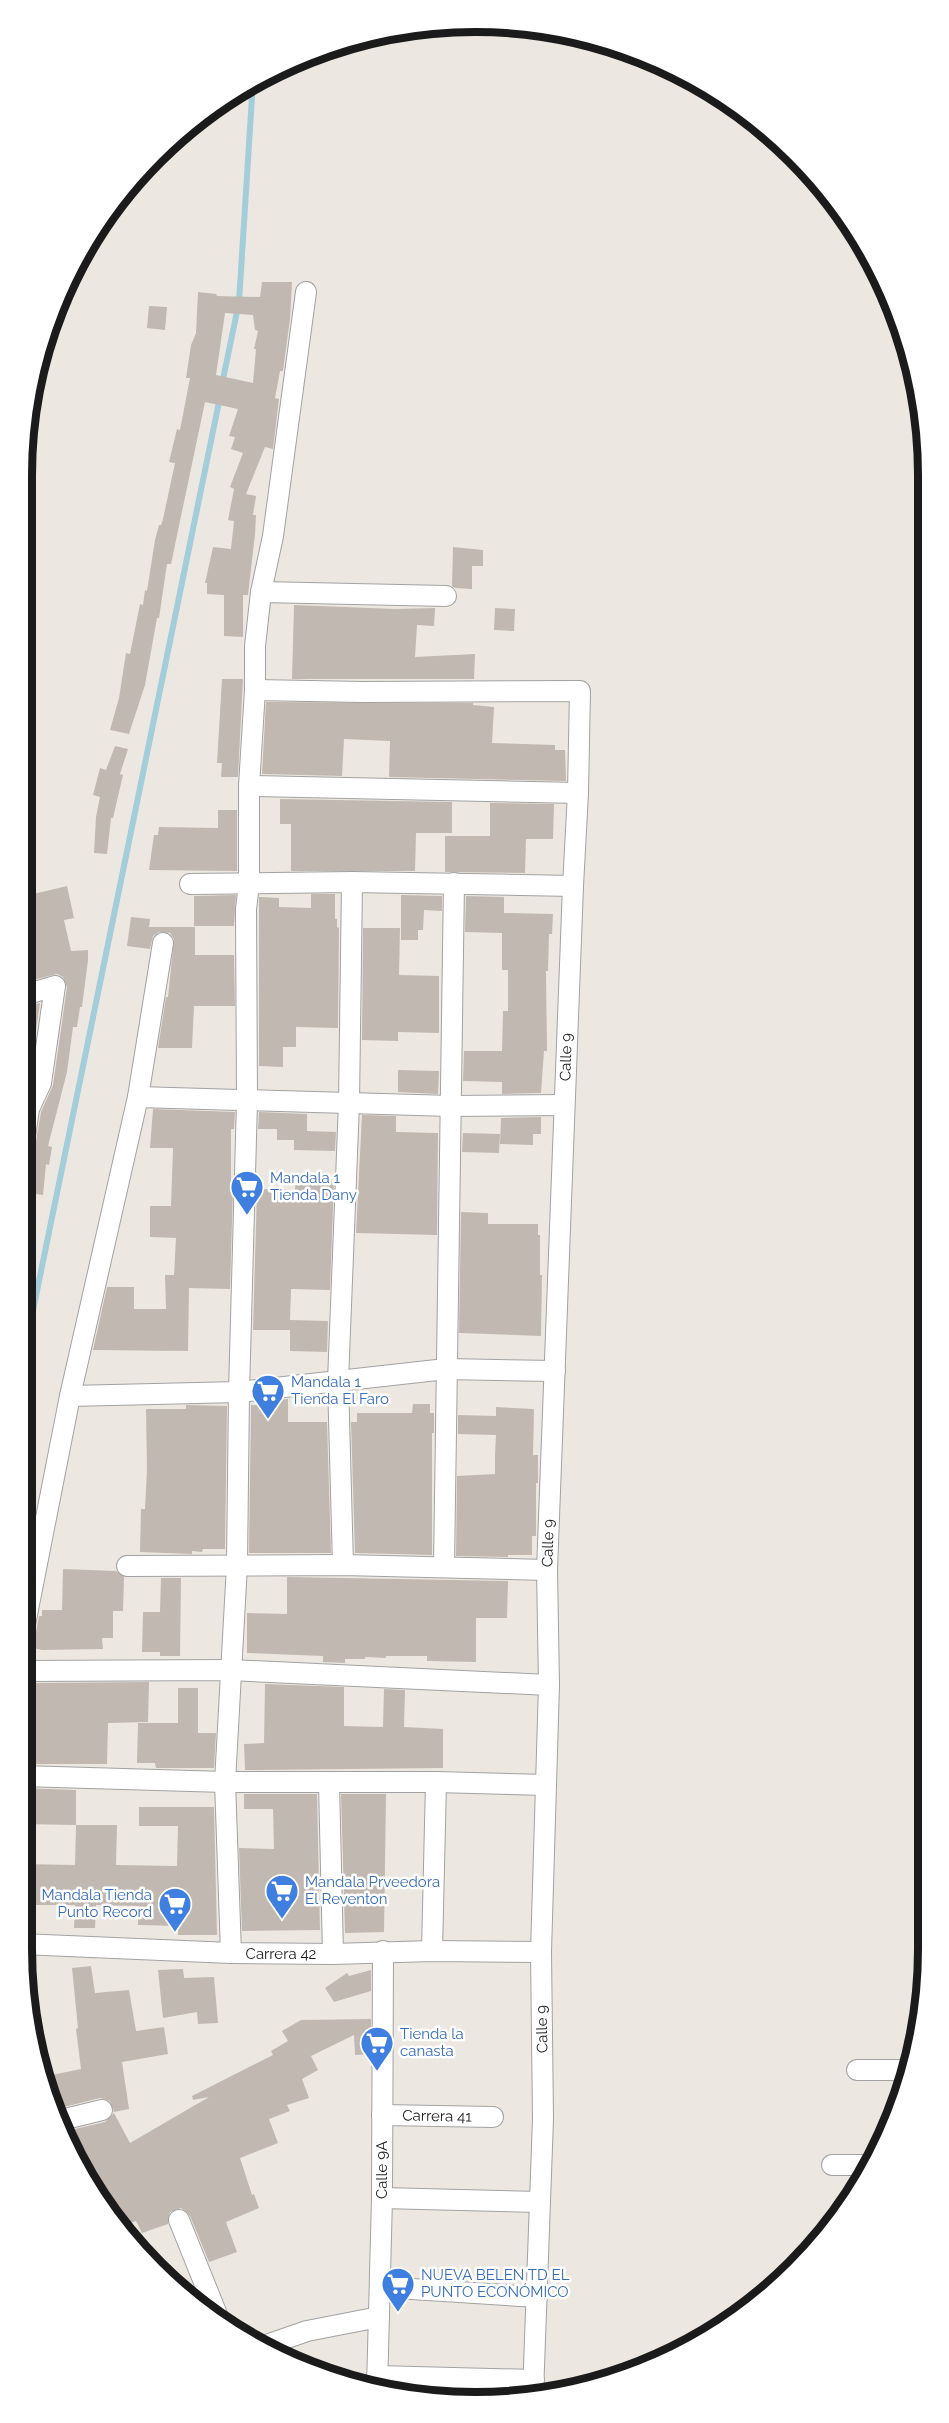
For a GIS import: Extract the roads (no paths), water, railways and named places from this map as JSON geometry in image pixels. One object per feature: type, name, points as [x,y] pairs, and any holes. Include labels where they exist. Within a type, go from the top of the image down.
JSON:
[{"type":"street","points":[[231,1953],[225,1782],[237,1565],[247,1101],[246,909],[249,884],[249,786],[255,690],[255,646],[261,592],[273,536],[306,292]]},
{"type":"street","points":[[261,592],[446,596]]},
{"type":"street","name":"Calle 9","points":[[255,690],[580,691],[578,793],[547,1570],[549,1685],[541,1952],[543,2119],[534,2387]]},
{"type":"street","points":[[249,786],[578,793]]},
{"type":"street","points":[[343,1564],[338,1381],[349,1103],[352,882]]},
{"type":"street","points":[[190,884],[352,882],[573,886]]},
{"type":"street","points":[[444,1566],[454,883]]},
{"type":"street","points":[[32,1589],[70,1396],[138,1097],[163,943]]},
{"type":"street","points":[[32,993],[55,986],[41,1083],[32,1098]]},
{"type":"street","points":[[138,1097],[451,1106],[564,1105]]},
{"type":"street","points":[[70,1396],[239,1392],[446,1369],[555,1371]]},
{"type":"street","points":[[127,1566],[343,1564],[547,1570]]},
{"type":"street","points":[[32,1671],[230,1670],[549,1685]]},
{"type":"street","points":[[32,1776],[225,1782],[436,1782],[546,1785]]},
{"type":"street","points":[[432,1951],[436,1782]]},
{"type":"street","points":[[329,1783],[333,1954]]},
{"type":"street","name":"Carrera 42","points":[[32,1944],[231,1953],[541,1952]]},
{"type":"street","name":"Calle 9A","points":[[377,2380],[382,2198],[382,1951]]},
{"type":"street","points":[[857,2070],[900,2070]]},
{"type":"street","points":[[65,2119],[102,2110]]},
{"type":"street","name":"Carrera 41","points":[[382,2115],[493,2117]]},
{"type":"street","points":[[832,2165],[861,2165]]},
{"type":"street","points":[[382,2198],[540,2202]]},
{"type":"street","points":[[179,2220],[214,2306]]},
{"type":"street","points":[[380,2288],[537,2296]]},
{"type":"street","points":[[273,2343],[307,2331],[379,2316]]},
{"type":"street","points":[[390,2383],[534,2387]]},
{"type":"waterway","points":[[222,384],[239,302],[252,91]]},
{"type":"waterway","points":[[32,1315],[220,397]]},
{"type":"place","name":"Mandala 1 Tienda Dany","points":[[247,1216]]},
{"type":"place","name":"Mandala 1 Tienda El Faro","points":[[268,1420]]},
{"type":"place","name":"Mandala Prveedora El Reventon","points":[[282,1920]]},
{"type":"place","name":"Mandala Tienda Punto Record","points":[[175,1933]]},
{"type":"place","name":"Tienda la canasta","points":[[377,2072]]},
{"type":"place","name":"NUEVA BELEN TD EL PUNTO ECONÓMICO","points":[[398,2313]]}]
